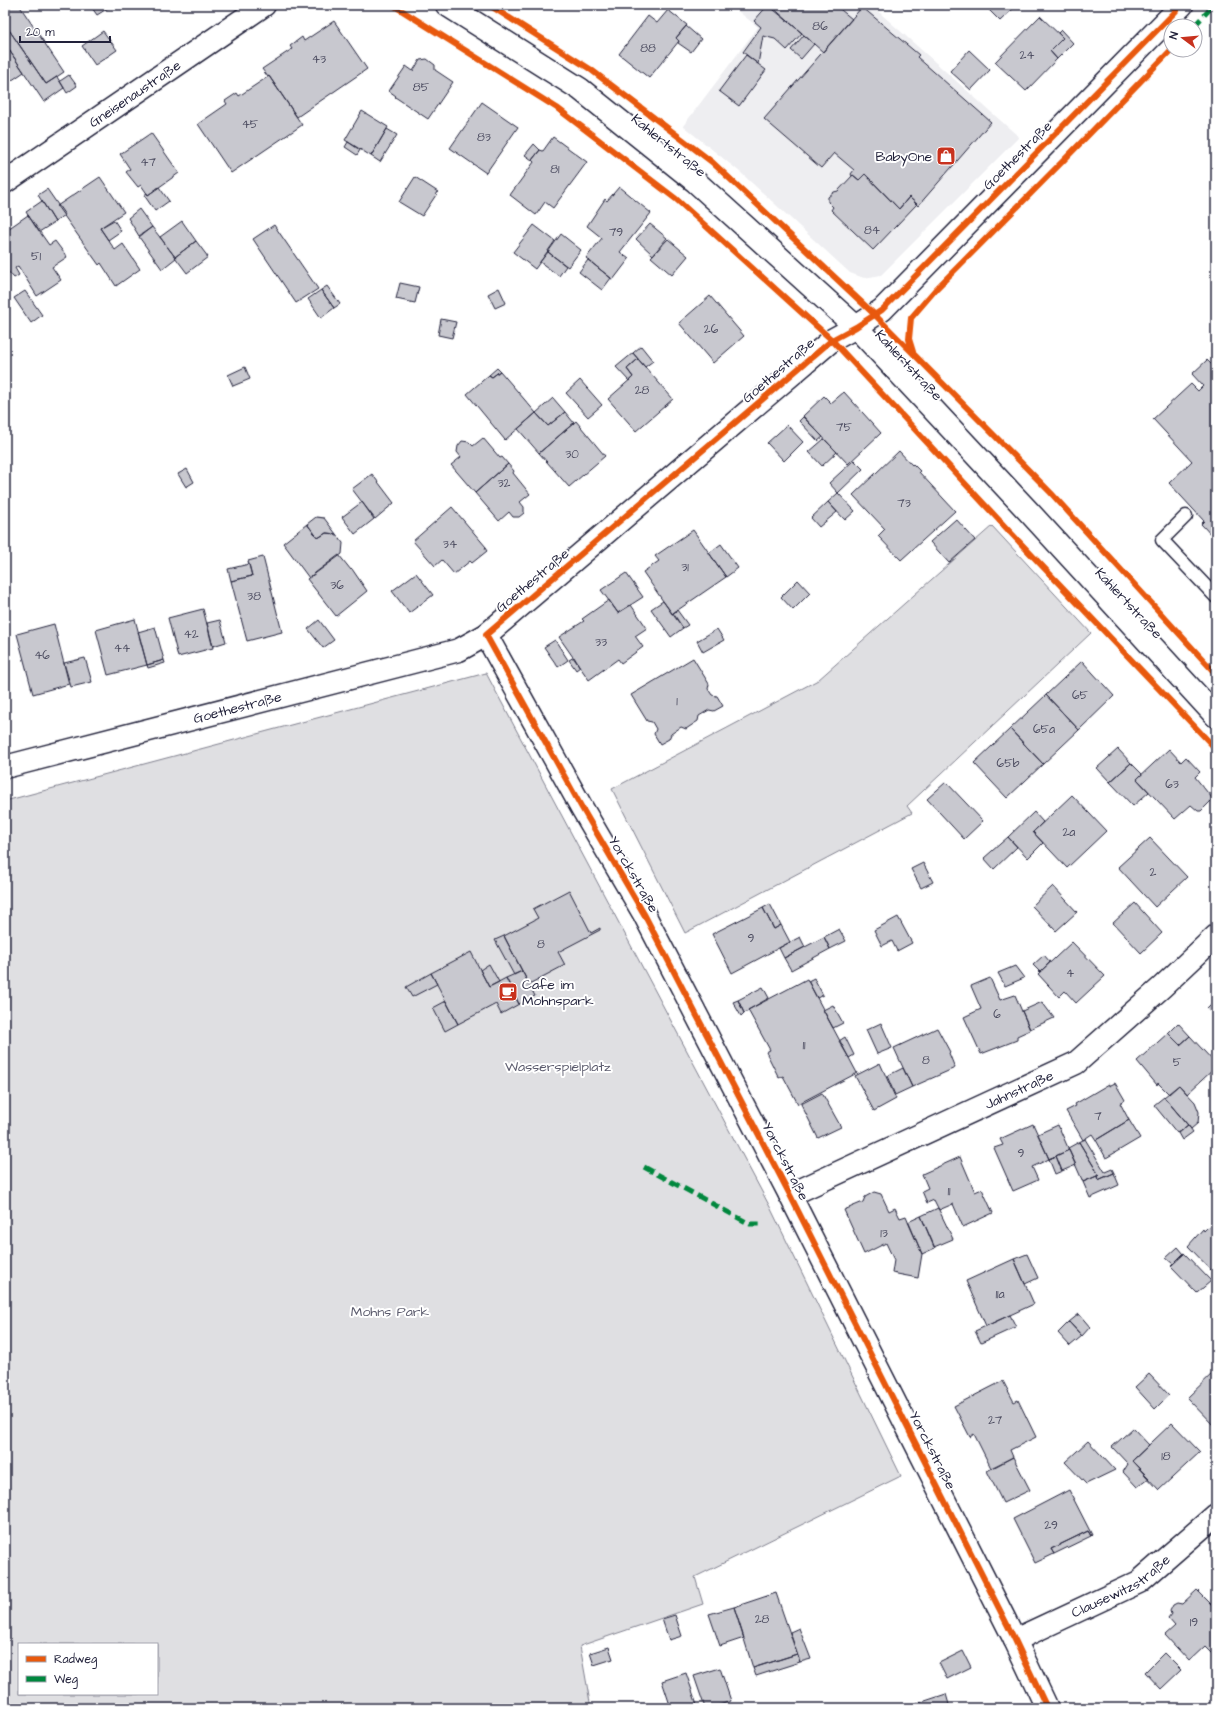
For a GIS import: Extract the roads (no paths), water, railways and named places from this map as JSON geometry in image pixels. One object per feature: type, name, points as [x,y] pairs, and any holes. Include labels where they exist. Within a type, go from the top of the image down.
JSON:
[{"type":"street","name":"Gneisenaustraße","points":[[5,182],[264,5]]},
{"type":"street","name":"Kahlertstraße","points":[[447,5],[580,89],[696,182],[856,327],[1030,512],[1216,716]]},
{"type":"street","name":"Goethestraße","points":[[5,767],[459,650],[486,635],[832,340],[856,327],[882,310],[1176,7]]},
{"type":"street","name":"Yorckstraße","points":[[486,635],[582,808],[644,914],[790,1194],[1015,1640],[1047,1708]]},
{"type":"street","name":"Jahnstraße","points":[[790,1194],[1076,1063],[1162,987],[1216,936]]},
{"type":"street","name":"Clausewitzstraße","points":[[1015,1640],[1139,1582],[1216,1515]]},
{"type":"lane","points":[[1186,516],[1162,540],[1216,597]]},
{"type":"place","name":"BabyOne","points":[[946,156]]},
{"type":"place","name":"Cafe im Mohnspark","points":[[508,992]]},
{"type":"park label","name":"Wasserspielplatz","points":[[558,1066]]},
{"type":"park label","name":"Mohns Park","points":[[390,1311]]}]
